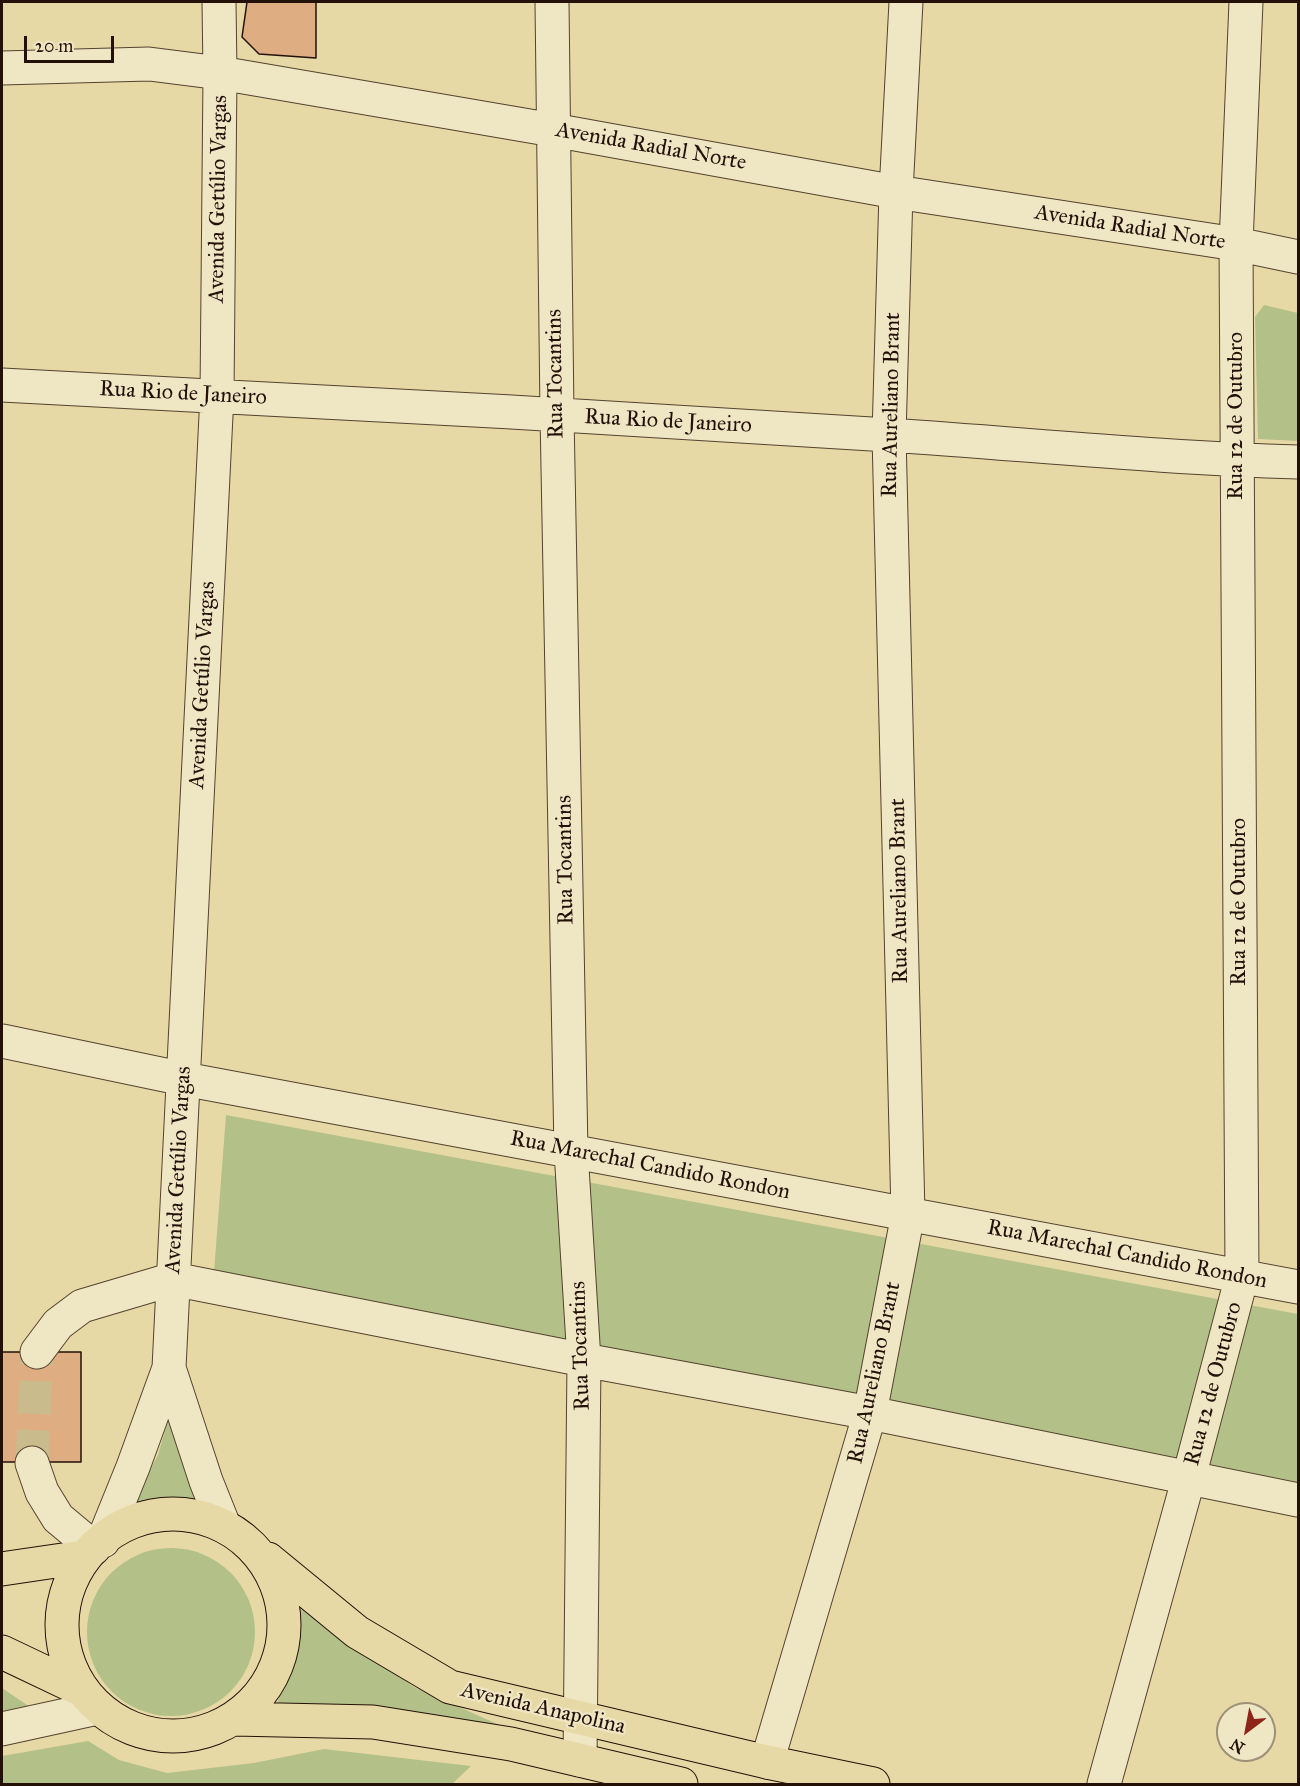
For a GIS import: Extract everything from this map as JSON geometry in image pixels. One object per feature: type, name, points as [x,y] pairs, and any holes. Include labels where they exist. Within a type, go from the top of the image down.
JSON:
[{"type":"main road","points":[[2,1652],[91,1699],[129,1727],[164,1736],[200,1733],[234,1719],[259,1697],[276,1669],[285,1637],[283,1603],[272,1572],[252,1546],[224,1526],[192,1515],[158,1514],[125,1524],[93,1549],[70,1583],[63,1610],[62,1630],[68,1662],[91,1699]]},
{"type":"main road","name":"Avenida Anapolina","points":[[252,1546],[357,1632],[450,1687],[873,1785]]},
{"type":"main road","points":[[2,1569],[93,1549]]},
{"type":"main road","name":"Avenida Anapolina","points":[[234,1719],[374,1722],[511,1744],[681,1785]]},
{"type":"street","name":"Avenida Getúlio Vargas","points":[[93,1549],[133,1467],[169,1368],[217,395],[219,2]]},
{"type":"street","name":"Rua Tocantins","points":[[552,2],[557,415],[572,1151],[584,1360],[580,1760]]},
{"type":"street","name":"Rua Aureliano Brant","points":[[767,1762],[870,1413],[908,1214],[889,435],[896,192],[906,2]]},
{"type":"street","name":"Rua 12 de Outubro","points":[[1104,1785],[1242,1276],[1236,244],[1246,2]]},
{"type":"street","name":"Avenida Radial Norte","points":[[2,68],[149,64],[220,73],[896,192],[1236,244],[1299,257]]},
{"type":"street","name":"Rua Rio de Janeiro","points":[[2,385],[557,415],[889,435],[1238,460],[1299,462]]},
{"type":"street","name":"Rua Marechal Candido Rondon","points":[[2,1041],[184,1079],[1299,1287]]},
{"type":"street","points":[[37,1352],[58,1324],[82,1306],[173,1279],[584,1360],[870,1413],[1299,1500]]},
{"type":"street","name":"Avenida Getúlio Vargas","points":[[169,1368],[206,1481],[224,1526]]},
{"type":"street","points":[[32,1463],[42,1492],[58,1518],[93,1549]]},
{"type":"street","points":[[2,1729],[91,1699]]},
{"type":"green space","points":[[1264,305],[1298,313],[1298,441],[1258,439],[1255,317]]},
{"type":"green space","points":[[226,1115],[1298,1314],[1298,1486],[214,1272]]},
{"type":"green space","points":[[170,1413],[206,1509],[157,1505],[125,1517],[158,1455]]},
{"type":"green space","points":[[171,1548],[187,1549],[203,1554],[231,1572],[249,1600],[254,1616],[254,1648],[249,1664],[231,1692],[203,1710],[187,1715],[171,1716],[155,1715],[139,1710],[111,1692],[93,1664],[88,1648],[87,1632],[88,1616],[93,1600],[111,1572],[139,1554],[155,1549]]},
{"type":"green space","points":[[294,1602],[414,1687],[504,1727],[273,1711],[292,1671],[297,1635]]},
{"type":"green space","points":[[2,1688],[39,1713],[2,1721]]},
{"type":"green space","points":[[88,1741],[119,1760],[167,1773],[254,1763],[324,1749],[471,1766],[452,1784],[2,1784],[2,1756]]},
{"type":"building","points":[[247,2],[316,2],[316,58],[259,54],[242,37]]},
{"type":"building","points":[[2,1352],[81,1352],[81,1462],[2,1462]]},
{"type":"tunnel","points":[[32,1463],[37,1352]]}]
